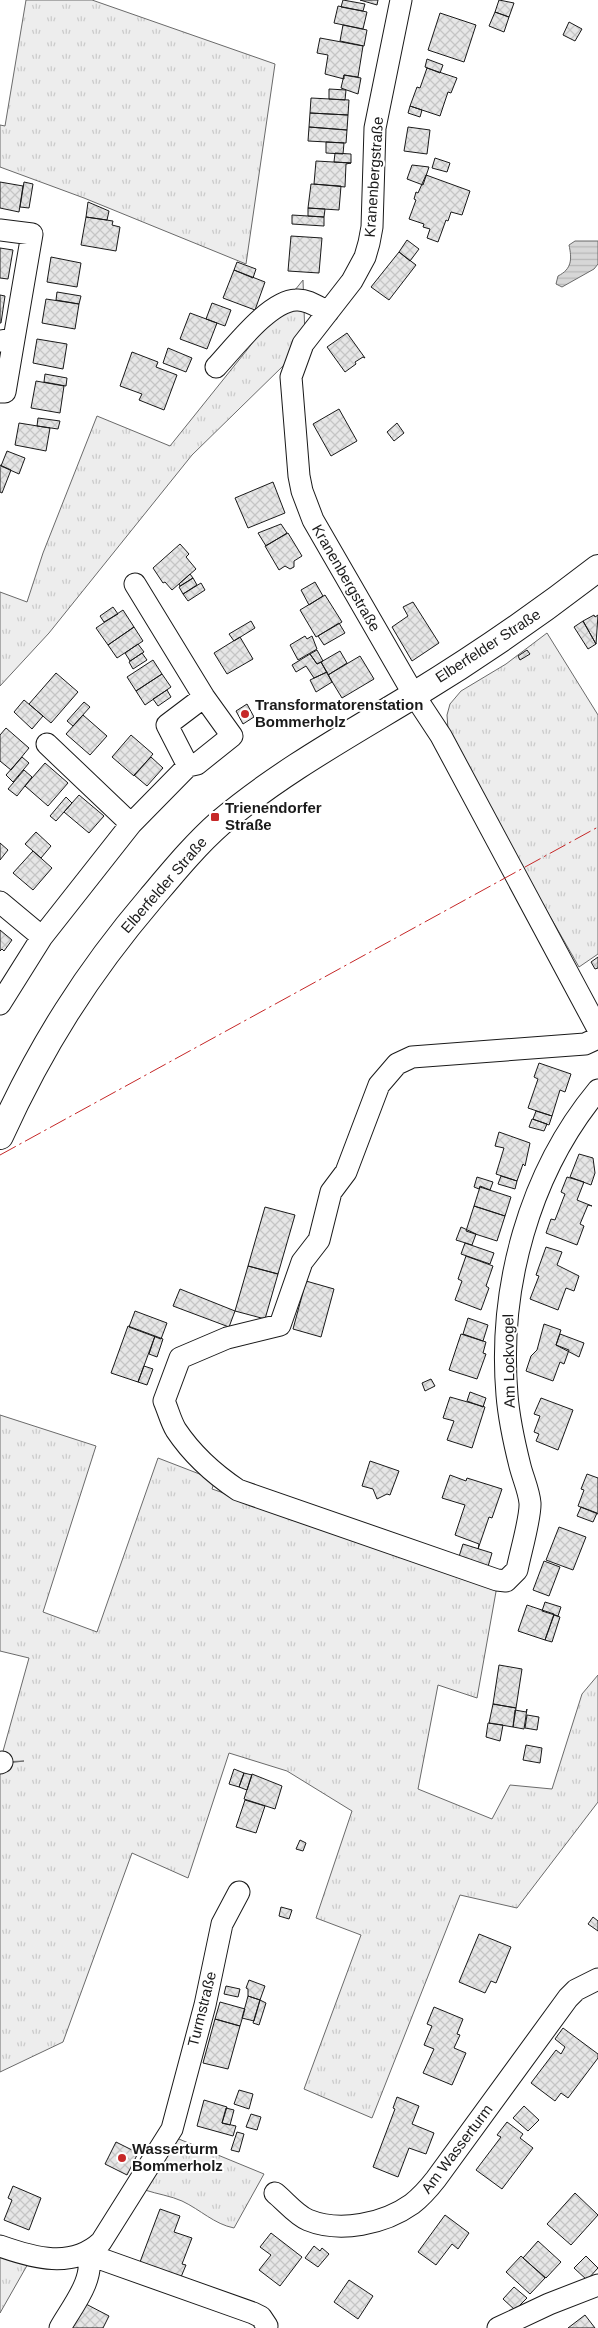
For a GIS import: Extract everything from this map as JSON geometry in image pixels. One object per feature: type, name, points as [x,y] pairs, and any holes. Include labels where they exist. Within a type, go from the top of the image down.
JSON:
[{"type":"main road","name":"Elberfelder Straße","points":[[0,1136],[26,1080],[70,1003],[110,947],[199,844],[220,824],[266,787],[545,609],[598,568]]},
{"type":"street","name":"Kranenbergstraße","points":[[401,0],[375,128],[372,226],[369,243],[360,269],[303,344],[291,377],[299,476],[302,491],[322,539],[414,694]]},
{"type":"street","points":[[0,230],[32,234],[7,340],[5,392],[0,392]]},
{"type":"street","points":[[216,367],[259,320],[278,306],[294,300],[306,301],[328,312]]},
{"type":"street","points":[[0,1004],[42,937],[131,824],[188,766],[197,764],[232,736],[204,697],[136,584]]},
{"type":"street","points":[[414,694],[441,736],[598,1029]]},
{"type":"street","points":[[188,766],[167,725],[204,697]]},
{"type":"street","points":[[47,744],[131,824]]},
{"type":"street","points":[[0,902],[42,937]]},
{"type":"street","name":"Am Lockvogel","points":[[598,1038],[585,1044],[412,1057],[397,1064],[379,1085],[346,1172],[331,1192],[319,1240],[302,1262],[280,1325],[227,1338],[180,1358],[164,1401],[176,1429],[218,1477],[238,1490],[473,1572],[506,1581],[512,1577],[517,1570],[530,1503],[512,1433],[507,1394],[508,1310],[517,1263],[532,1208],[556,1152],[582,1109],[598,1090]]},
{"type":"street","name":"Turmstraße","points":[[89,2253],[101,2242],[172,2129],[205,2004],[222,1924],[239,1892]]},
{"type":"street","name":"Am Wasserturm","points":[[275,2193],[306,2220],[324,2224],[363,2224],[398,2212],[412,2204],[436,2179],[568,1998],[576,1990],[598,1979]]},
{"type":"street","points":[[0,2246],[44,2259],[89,2253],[254,2313],[261,2317],[267,2326]]},
{"type":"street","points":[[60,2328],[84,2284],[91,2263],[89,2253]]},
{"type":"street","points":[[498,2328],[549,2304],[598,2285]]},
{"type":"green space","points":[[26,0],[92,0],[275,64],[246,264],[84,198],[0,167],[0,125],[5,126]]},
{"type":"green space","points":[[303,280],[305,337],[283,366],[192,455],[49,633],[0,686],[0,592],[27,602],[43,553],[97,416],[170,446]]},
{"type":"green space","points":[[547,633],[598,715],[598,954],[579,967],[508,843],[448,729],[447,715],[450,704],[461,691],[506,664]]},
{"type":"green space","points":[[0,1415],[96,1446],[43,1612],[97,1632],[158,1458],[215,1480],[212,1489],[497,1586],[477,1698],[438,1685],[418,1789],[492,1819],[510,1785],[552,1789],[582,1694],[598,1675],[598,1802],[517,1908],[460,1895],[372,2118],[304,2089],[361,1935],[316,1918],[352,1811],[287,1771],[229,1753],[188,1878],[132,1853],[63,2042],[0,2072],[0,1764],[24,1761],[0,1762],[29,1658],[0,1651]]},
{"type":"green space","points":[[174,2137],[264,2174],[234,2228],[214,2220],[182,2201],[145,2190]]},
{"type":"green space","points":[[0,2252],[29,2262],[0,2313]]},
{"type":"shaded area","points":[[575,241],[598,241],[598,264],[594,269],[562,287],[556,284],[558,276],[566,270],[570,263],[569,245]]},
{"type":"building","points":[[343,0],[365,4],[363,11],[341,7]]},
{"type":"building","points":[[360,0],[378,0],[377,5]]},
{"type":"building","points":[[499,0],[514,3],[509,17],[495,12]]},
{"type":"building","points":[[338,6],[367,12],[363,29],[334,23]]},
{"type":"building","points":[[495,12],[509,17],[504,32],[489,26]]},
{"type":"building","points":[[440,13],[476,25],[464,62],[428,50]]},
{"type":"building","points":[[569,22],[582,29],[575,41],[563,35]]},
{"type":"building","points":[[343,25],[367,30],[364,46],[340,41]]},
{"type":"building","points":[[320,38],[363,46],[358,77],[344,75],[344,79],[325,74],[328,55],[317,53]]},
{"type":"building","points":[[427,59],[443,65],[440,73],[425,67]]},
{"type":"building","points":[[427,68],[457,78],[451,93],[448,92],[440,116],[410,106],[417,87],[420,88]]},
{"type":"building","points":[[344,75],[361,78],[358,94],[341,88]]},
{"type":"building","points":[[329,89],[346,90],[345,100],[329,99]]},
{"type":"building","points":[[311,98],[349,100],[348,115],[310,113]]},
{"type":"building","points":[[410,106],[422,110],[420,117],[408,113]]},
{"type":"building","points":[[310,113],[348,115],[347,130],[309,127]]},
{"type":"building","points":[[309,127],[347,130],[346,143],[308,141]]},
{"type":"building","points":[[408,127],[430,130],[427,154],[404,151]]},
{"type":"building","points":[[326,142],[344,143],[343,154],[326,153]]},
{"type":"building","points":[[335,153],[351,154],[351,163],[334,162]]},
{"type":"building","points":[[435,158],[450,163],[447,172],[432,168]]},
{"type":"building","points":[[316,161],[351,163],[346,164],[345,187],[314,184]]},
{"type":"building","points":[[412,165],[429,167],[423,185],[407,179]]},
{"type":"building","points":[[426,175],[470,191],[462,215],[451,212],[438,242],[427,238],[430,229],[423,227],[424,224],[409,219],[416,200],[414,199],[416,192],[418,193]]},
{"type":"building","points":[[0,182],[23,186],[19,212],[0,208]]},
{"type":"building","points":[[24,182],[33,184],[29,208],[20,207]]},
{"type":"building","points":[[311,184],[341,186],[339,210],[308,208]]},
{"type":"building","points":[[88,202],[109,211],[107,220],[86,217]]},
{"type":"building","points":[[308,208],[325,209],[324,217],[308,216]]},
{"type":"building","points":[[292,215],[324,217],[324,226],[292,224]]},
{"type":"building","points":[[86,217],[113,221],[112,225],[120,227],[116,251],[81,245]]},
{"type":"building","points":[[291,236],[322,238],[319,273],[288,271]]},
{"type":"building","points":[[407,240],[419,249],[410,261],[399,252]]},
{"type":"building","points":[[0,248],[13,250],[8,279],[0,278]]},
{"type":"building","points":[[399,252],[416,265],[389,300],[371,287]]},
{"type":"building","points":[[51,257],[81,263],[77,287],[47,282]]},
{"type":"building","points":[[237,262],[256,269],[253,278],[234,270]]},
{"type":"building","points":[[234,270],[265,282],[255,310],[223,298]]},
{"type":"building","points":[[57,292],[81,296],[79,304],[56,300]]},
{"type":"building","points":[[0,295],[5,296],[1,323],[0,323]]},
{"type":"building","points":[[46,299],[79,304],[75,329],[42,323]]},
{"type":"building","points":[[212,303],[231,310],[225,326],[206,319]]},
{"type":"building","points":[[190,313],[217,323],[207,349],[180,339]]},
{"type":"building","points":[[347,333],[365,358],[363,357],[355,362],[356,364],[345,372],[327,347]]},
{"type":"building","points":[[37,339],[67,344],[63,369],[33,363]]},
{"type":"building","points":[[168,348],[192,358],[186,372],[163,363]]},
{"type":"building","points":[[132,352],[158,362],[156,367],[177,375],[164,410],[139,400],[142,394],[120,386]]},
{"type":"building","points":[[45,374],[67,378],[66,386],[44,382]]},
{"type":"building","points":[[36,381],[64,386],[60,413],[31,408]]},
{"type":"building","points":[[339,409],[357,441],[331,456],[313,424]]},
{"type":"building","points":[[38,418],[60,421],[58,429],[37,426]]},
{"type":"building","points":[[19,423],[50,428],[46,451],[15,445]]},
{"type":"building","points":[[397,423],[404,433],[394,441],[387,432]]},
{"type":"building","points":[[7,451],[25,458],[19,474],[1,466]]},
{"type":"building","points":[[0,465],[11,470],[2,493],[0,492]]},
{"type":"building","points":[[273,482],[285,513],[248,528],[235,498]]},
{"type":"building","points":[[281,524],[287,533],[266,546],[258,533]]},
{"type":"building","points":[[288,533],[302,556],[294,561],[294,567],[290,569],[285,566],[279,570],[265,546]]},
{"type":"building","points":[[180,544],[189,554],[186,557],[196,569],[172,590],[165,582],[163,583],[153,568]]},
{"type":"building","points":[[190,574],[193,578],[180,586],[179,584]]},
{"type":"building","points":[[193,578],[197,585],[183,594],[179,587]]},
{"type":"building","points":[[315,582],[323,596],[309,605],[301,590]]},
{"type":"building","points":[[201,583],[205,590],[188,601],[183,594]]},
{"type":"building","points":[[325,595],[342,622],[316,637],[300,610]]},
{"type":"building","points":[[413,602],[439,643],[412,661],[392,627],[408,616],[403,607]]},
{"type":"building","points":[[113,607],[118,614],[104,622],[100,616]]},
{"type":"building","points":[[123,610],[134,627],[108,645],[96,628]]},
{"type":"building","points":[[594,615],[595,617],[598,615],[596,644],[583,621]]},
{"type":"building","points":[[251,621],[255,628],[234,641],[229,634]]},
{"type":"building","points":[[583,621],[596,644],[588,649],[574,627]]},
{"type":"building","points":[[339,623],[345,633],[324,645],[318,636]]},
{"type":"building","points":[[134,627],[143,641],[117,658],[108,645]]},
{"type":"building","points":[[305,636],[307,639],[312,636],[317,649],[298,660],[290,645]]},
{"type":"building","points":[[240,637],[253,659],[227,674],[214,653]]},
{"type":"building","points":[[138,644],[144,652],[130,661],[125,653]]},
{"type":"building","points":[[317,650],[323,661],[317,664],[310,654]]},
{"type":"building","points":[[527,650],[530,654],[520,660],[518,656]]},
{"type":"building","points":[[340,651],[347,663],[328,675],[321,662]]},
{"type":"building","points":[[142,653],[147,660],[133,669],[129,662]]},
{"type":"building","points":[[310,654],[317,664],[321,662],[327,672],[314,678],[306,666],[296,672],[292,665]]},
{"type":"building","points":[[360,656],[374,679],[342,698],[328,675]]},
{"type":"building","points":[[153,660],[162,674],[136,691],[127,677]]},
{"type":"building","points":[[327,672],[332,682],[316,692],[310,680]]},
{"type":"building","points":[[56,673],[78,692],[51,723],[29,704]]},
{"type":"building","points":[[162,674],[171,687],[145,705],[136,691]]},
{"type":"building","points":[[167,690],[171,697],[158,706],[153,699]]},
{"type":"building","points":[[24,700],[43,716],[32,729],[14,712]]},
{"type":"building","points":[[84,702],[90,707],[73,726],[67,721]]},
{"type":"building","name":"Transformatorenstation Bommerholz","points":[[247,704],[254,717],[243,724],[236,711]]},
{"type":"building","points":[[83,715],[107,736],[90,755],[66,734]]},
{"type":"building","points":[[6,728],[29,748],[11,770],[0,761],[0,735]]},
{"type":"building","points":[[131,735],[153,754],[134,776],[112,757]]},
{"type":"building","points":[[22,757],[29,763],[13,782],[6,775]]},
{"type":"building","points":[[151,757],[163,768],[147,786],[134,775]]},
{"type":"building","points":[[45,763],[68,783],[48,806],[25,786]]},
{"type":"building","points":[[24,770],[32,777],[17,796],[8,789]]},
{"type":"building","points":[[79,795],[104,816],[89,833],[64,812]]},
{"type":"building","points":[[66,797],[72,803],[56,821],[50,816]]},
{"type":"building","points":[[36,832],[51,846],[41,858],[25,844]]},
{"type":"building","points":[[0,843],[8,850],[0,860]]},
{"type":"building","points":[[33,851],[52,868],[33,890],[13,873]]},
{"type":"building","points":[[0,930],[12,940],[4,951],[2,949],[0,951]]},
{"type":"building","points":[[598,957],[598,968],[595,969],[591,962]]},
{"type":"building","points":[[539,1063],[571,1074],[565,1092],[560,1090],[552,1116],[528,1108],[538,1079],[534,1077]]},
{"type":"building","points":[[536,1111],[552,1116],[549,1125],[533,1119]]},
{"type":"building","points":[[532,1119],[547,1124],[544,1131],[529,1127]]},
{"type":"building","points":[[499,1132],[530,1143],[525,1166],[523,1164],[517,1181],[496,1174],[504,1148],[495,1146]]},
{"type":"building","points":[[579,1154],[593,1158],[595,1173],[591,1185],[570,1177]]},
{"type":"building","points":[[501,1176],[517,1181],[515,1189],[498,1184]]},
{"type":"building","points":[[477,1177],[493,1182],[490,1190],[480,1186],[479,1189],[474,1187]]},
{"type":"building","points":[[567,1177],[584,1182],[577,1200],[592,1206],[588,1205],[580,1224],[584,1226],[577,1245],[546,1233],[551,1219],[555,1220],[565,1194],[561,1192]]},
{"type":"building","points":[[480,1187],[511,1197],[505,1216],[474,1206]]},
{"type":"building","points":[[474,1206],[505,1216],[497,1241],[466,1231]]},
{"type":"building","points":[[265,1207],[295,1215],[278,1274],[248,1266]]},
{"type":"building","points":[[461,1227],[476,1234],[472,1245],[456,1240]]},
{"type":"building","points":[[465,1243],[494,1253],[490,1264],[461,1254]]},
{"type":"building","points":[[546,1247],[562,1252],[557,1265],[579,1276],[574,1291],[566,1288],[558,1310],[530,1299],[539,1276],[536,1275]]},
{"type":"building","points":[[466,1256],[493,1266],[486,1286],[489,1288],[481,1310],[455,1300],[462,1281],[458,1279]]},
{"type":"building","points":[[248,1266],[278,1274],[265,1319],[235,1311]]},
{"type":"building","points":[[306,1281],[334,1289],[321,1337],[293,1329]]},
{"type":"building","points":[[180,1289],[235,1311],[229,1327],[173,1306]]},
{"type":"building","points":[[135,1311],[167,1323],[161,1339],[129,1327]]},
{"type":"building","points":[[468,1318],[488,1325],[483,1341],[463,1334]]},
{"type":"building","points":[[544,1324],[561,1330],[556,1345],[569,1350],[564,1364],[560,1362],[553,1381],[526,1371],[531,1356],[537,1350]]},
{"type":"building","points":[[128,1326],[155,1336],[138,1382],[111,1373]]},
{"type":"building","points":[[461,1334],[486,1342],[483,1353],[486,1354],[477,1379],[449,1370]]},
{"type":"building","points":[[560,1334],[584,1343],[579,1357],[556,1345]]},
{"type":"building","points":[[155,1336],[163,1339],[157,1357],[149,1354]]},
{"type":"building","points":[[144,1366],[153,1369],[147,1385],[138,1382]]},
{"type":"building","points":[[431,1379],[435,1386],[425,1391],[422,1383]]},
{"type":"building","points":[[470,1392],[486,1398],[483,1407],[467,1401]]},
{"type":"building","points":[[450,1397],[485,1407],[472,1448],[447,1440],[454,1421],[443,1418]]},
{"type":"building","points":[[541,1398],[573,1410],[558,1450],[536,1441],[539,1434],[534,1432],[540,1416],[534,1414]]},
{"type":"building","points":[[370,1461],[399,1471],[390,1495],[387,1494],[377,1499],[373,1489],[362,1486]]},
{"type":"building","points":[[587,1474],[598,1478],[598,1514],[578,1506],[584,1490],[581,1489]]},
{"type":"building","points":[[450,1475],[466,1481],[467,1478],[502,1489],[492,1518],[489,1517],[478,1549],[479,1544],[455,1535],[465,1505],[442,1498]]},
{"type":"building","points":[[581,1507],[597,1513],[593,1522],[577,1516]]},
{"type":"building","points":[[559,1527],[586,1537],[573,1570],[546,1560]]},
{"type":"building","points":[[463,1544],[492,1553],[486,1573],[457,1563]]},
{"type":"building","points":[[544,1561],[560,1567],[549,1596],[533,1590]]},
{"type":"building","points":[[545,1602],[561,1607],[558,1616],[542,1611]]},
{"type":"building","points":[[527,1605],[554,1614],[545,1640],[518,1631]]},
{"type":"building","points":[[554,1615],[560,1617],[552,1642],[545,1640]]},
{"type":"building","points":[[499,1665],[522,1669],[516,1708],[493,1704]]},
{"type":"building","points":[[493,1704],[516,1708],[513,1727],[489,1723]]},
{"type":"building","points":[[527,1709],[524,1729],[513,1727],[515,1710],[526,1712]]},
{"type":"building","points":[[527,1715],[539,1717],[537,1730],[525,1728]]},
{"type":"building","points":[[488,1723],[503,1725],[500,1741],[486,1737]]},
{"type":"building","points":[[526,1745],[542,1748],[540,1763],[523,1760]]},
{"type":"building","points":[[234,1769],[244,1773],[239,1787],[229,1784]]},
{"type":"building","points":[[244,1773],[252,1775],[247,1790],[239,1787]]},
{"type":"building","points":[[252,1774],[282,1786],[275,1809],[244,1799]]},
{"type":"building","points":[[245,1800],[265,1806],[256,1833],[236,1827]]},
{"type":"building","points":[[300,1840],[306,1843],[303,1851],[296,1849]]},
{"type":"building","points":[[281,1907],[292,1910],[289,1919],[279,1916]]},
{"type":"building","points":[[593,1917],[598,1921],[598,1931],[588,1924]]},
{"type":"building","points":[[479,1934],[511,1947],[496,1983],[491,1981],[485,1993],[459,1982]]},
{"type":"building","points":[[249,1980],[265,1986],[260,2000],[248,1996],[248,1989],[246,1988]]},
{"type":"building","points":[[226,1986],[240,1989],[238,1997],[224,1994]]},
{"type":"building","points":[[248,1996],[260,2000],[254,2021],[242,2018]]},
{"type":"building","points":[[260,2000],[266,2003],[259,2025],[253,2023]]},
{"type":"building","points":[[220,2002],[245,2009],[240,2026],[215,2019]]},
{"type":"building","points":[[434,2007],[463,2019],[457,2034],[460,2035],[454,2048],[466,2053],[452,2085],[423,2073],[434,2049],[424,2045],[432,2026],[427,2024]]},
{"type":"building","points":[[215,2019],[240,2026],[228,2069],[203,2063]]},
{"type":"building","points":[[563,2028],[598,2054],[598,2058],[568,2098],[561,2093],[555,2101],[531,2083],[556,2050],[561,2054],[565,2047],[555,2039]]},
{"type":"building","points":[[239,2090],[253,2094],[249,2109],[234,2104]]},
{"type":"building","points":[[397,2097],[419,2106],[412,2124],[434,2133],[426,2154],[409,2148],[398,2177],[373,2167],[395,2109],[393,2108]]},
{"type":"building","points":[[204,2100],[227,2107],[222,2123],[236,2126],[233,2136],[197,2126]]},
{"type":"building","points":[[524,2106],[539,2120],[528,2131],[513,2118]]},
{"type":"building","points":[[226,2108],[234,2110],[230,2125],[222,2123]]},
{"type":"building","points":[[251,2114],[261,2117],[257,2130],[246,2127]]},
{"type":"building","points":[[507,2122],[523,2134],[520,2138],[533,2148],[502,2189],[476,2170],[501,2137],[497,2135]]},
{"type":"building","points":[[237,2132],[244,2134],[239,2152],[231,2150]]},
{"type":"building","name":"Wasserturm Bommerholz","points":[[116,2142],[138,2153],[127,2175],[105,2164]]},
{"type":"building","points":[[13,2186],[41,2198],[29,2230],[4,2220],[12,2200],[8,2198]]},
{"type":"building","points":[[575,2193],[598,2215],[571,2245],[547,2224]]},
{"type":"building","points":[[160,2209],[180,2216],[174,2232],[192,2238],[182,2264],[186,2265],[181,2277],[140,2262]]},
{"type":"building","points":[[445,2215],[469,2233],[458,2249],[452,2244],[436,2265],[418,2252]]},
{"type":"building","points":[[271,2233],[302,2257],[280,2286],[259,2270],[271,2255],[260,2247]]},
{"type":"building","points":[[538,2241],[561,2262],[546,2278],[523,2258]]},
{"type":"building","points":[[314,2246],[320,2251],[322,2248],[329,2254],[318,2267],[305,2258]]},
{"type":"building","points":[[521,2256],[545,2278],[530,2294],[506,2272]]},
{"type":"building","points":[[586,2256],[598,2268],[587,2280],[574,2268]]},
{"type":"building","points":[[349,2280],[373,2296],[358,2319],[334,2302]]},
{"type":"building","points":[[514,2287],[527,2298],[515,2310],[503,2299]]},
{"type":"building","points":[[84,2303],[109,2316],[103,2328],[72,2328]]},
{"type":"building","points":[[585,2315],[595,2328],[568,2328]]},
{"type":"power","points":[[0,1155],[598,827]]},
{"type":"place","name":"Transformatorenstation Bommerholz","points":[[245,714]]},
{"type":"place","name":"Trienendorfer Straße","points":[[215,817]]},
{"type":"place","name":"Wasserturm Bommerholz","points":[[122,2158]]}]
